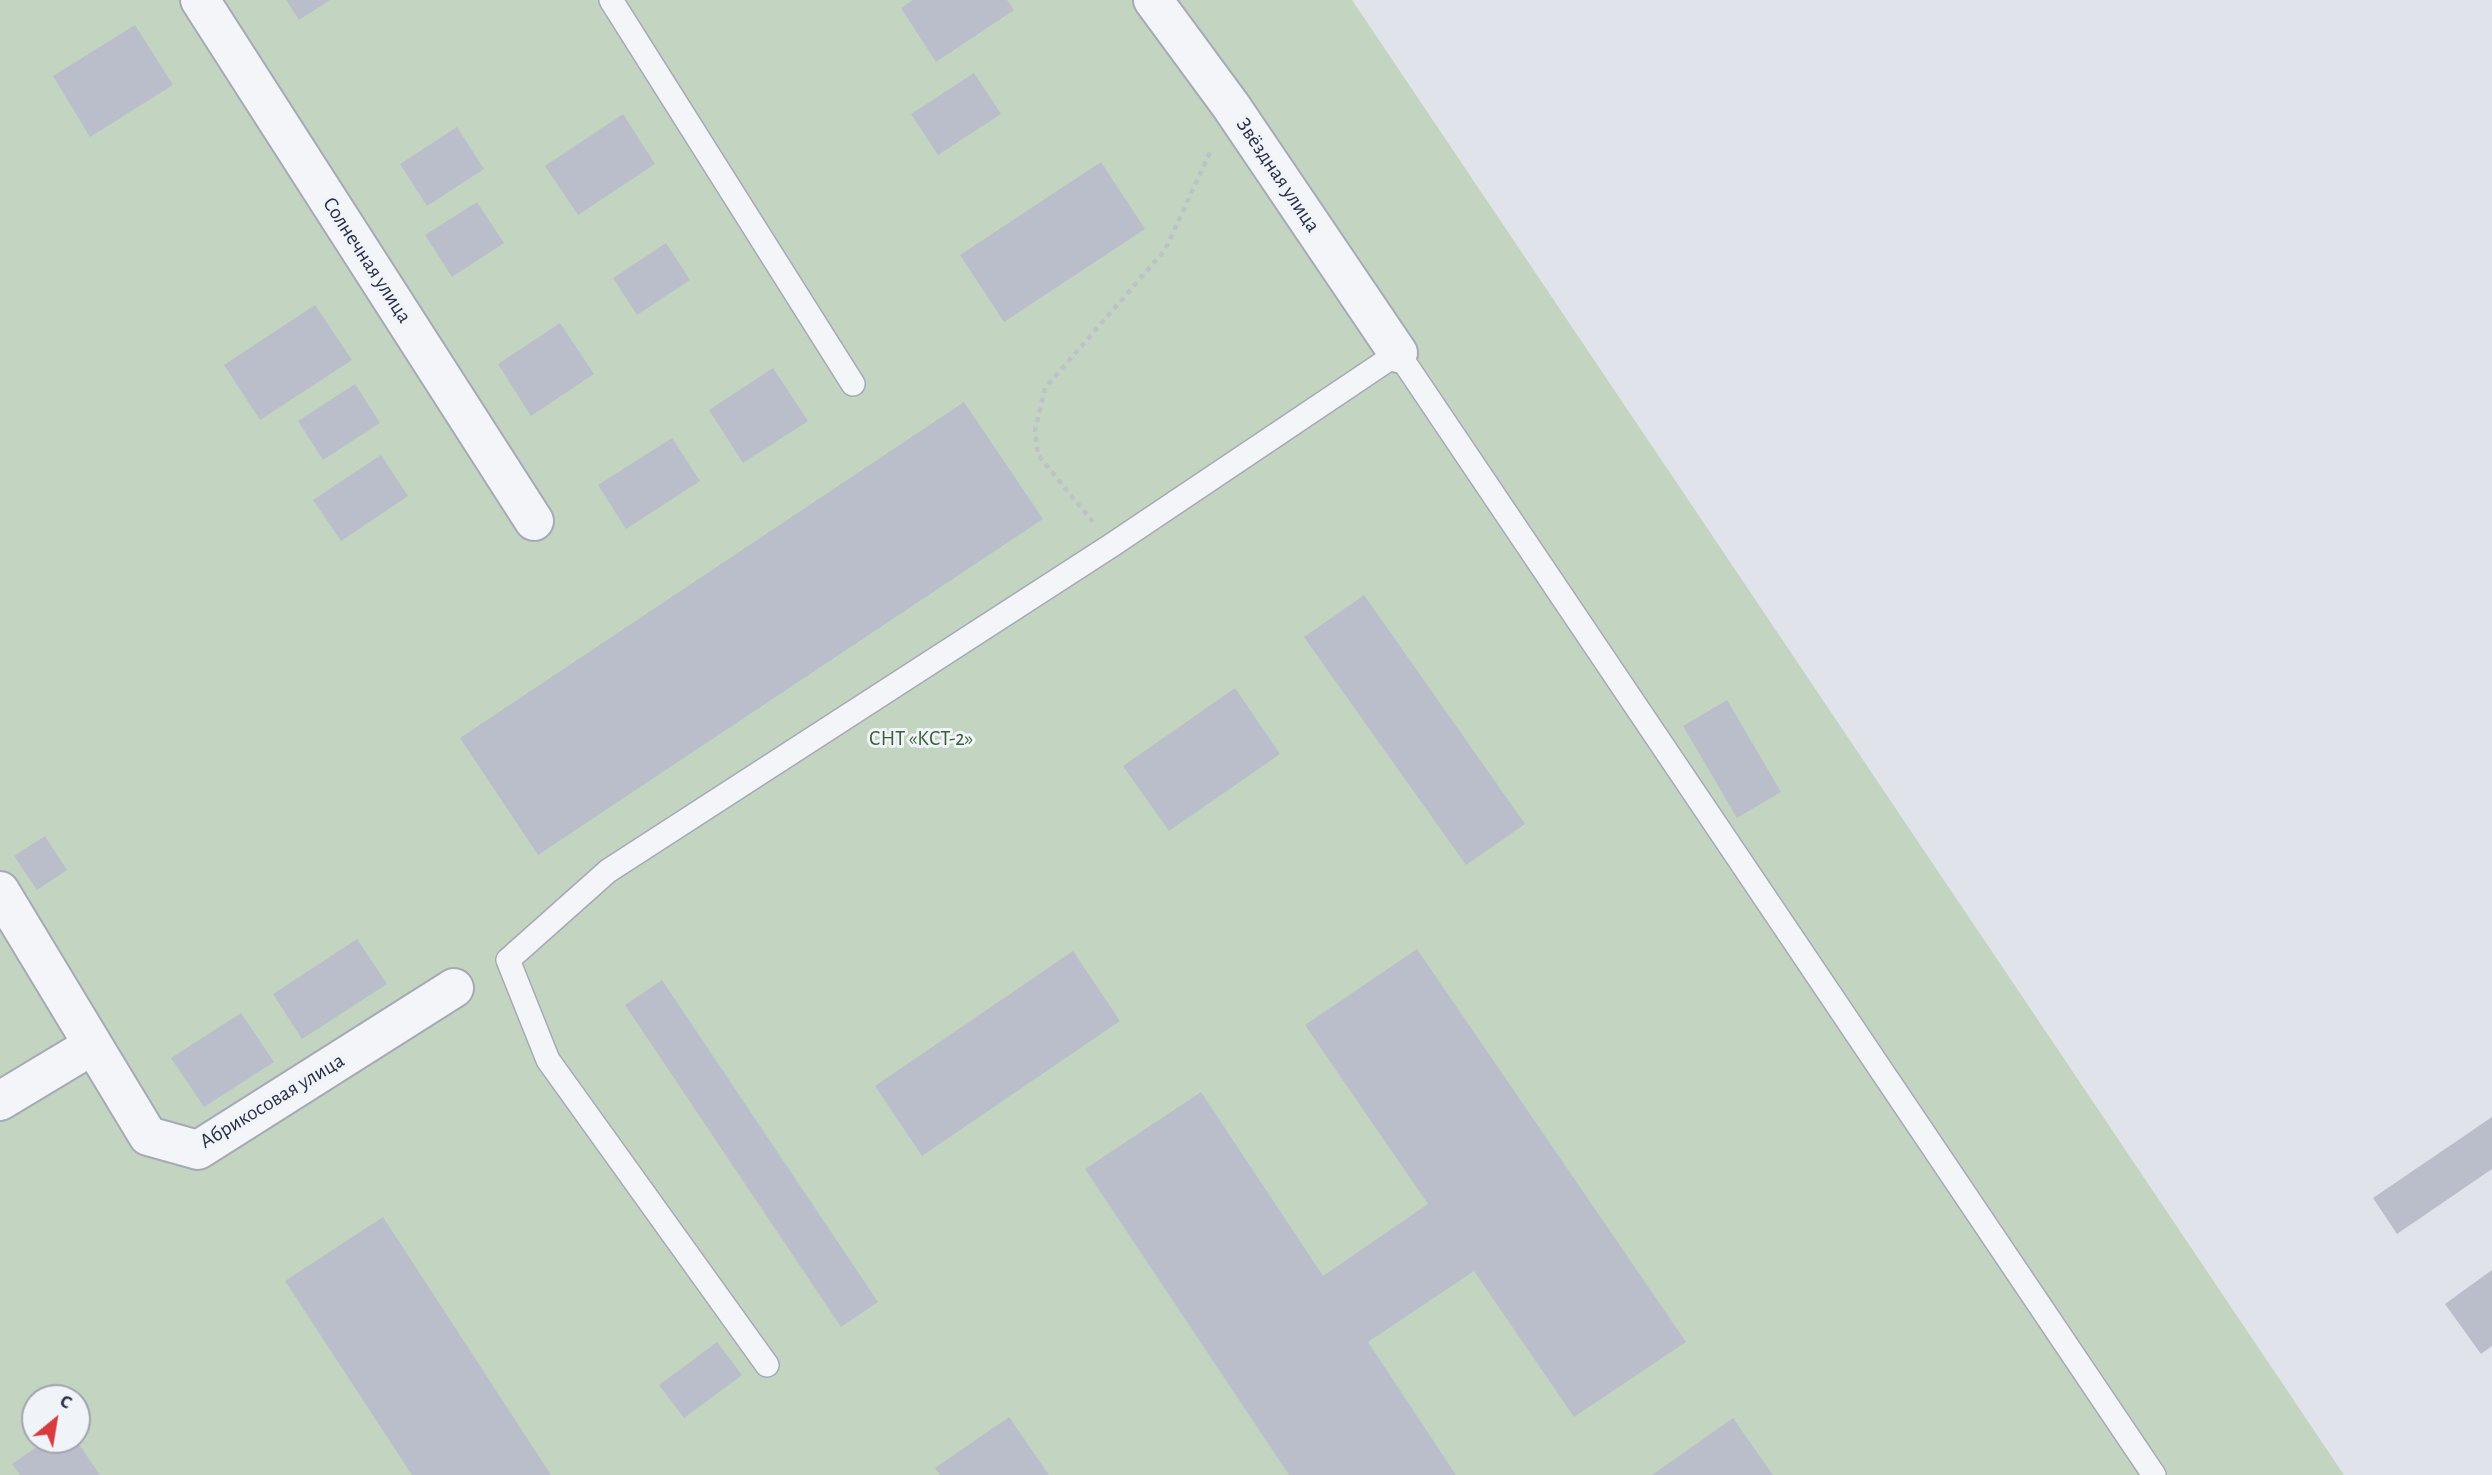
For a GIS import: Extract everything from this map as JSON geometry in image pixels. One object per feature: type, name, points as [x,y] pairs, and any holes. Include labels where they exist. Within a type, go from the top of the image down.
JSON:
[{"type":"street","name":"Солнечная улица","points":[[200,0],[534,521]]},
{"type":"street","name":"Звёздная улица","points":[[1153,0],[1231,106],[1398,353]]},
{"type":"street","name":"Абрикосовая улица","points":[[0,891],[148,1136],[198,1150],[454,988]]},
{"type":"street","points":[[0,1101],[93,1045]]},
{"type":"lane","points":[[611,0],[853,384]]},
{"type":"lane","points":[[767,1365],[548,1060],[508,960],[608,871],[1112,545],[1398,353],[2154,1475]]},
{"type":"path","points":[[1112,545],[1038,455],[1035,431],[1045,388],[1165,250],[1231,106]]},
{"type":"green space","name":"СНТ «КСТ-2»","points":[[0,0],[1352,0],[2344,1475],[0,1475]]},
{"type":"building","points":[[286,0],[330,0],[299,20]]},
{"type":"building","points":[[913,0],[1007,0],[1014,10],[936,62],[901,8]]},
{"type":"building","points":[[135,25],[173,85],[90,137],[53,76]]},
{"type":"building","points":[[974,73],[1001,114],[938,155],[911,114]]},
{"type":"building","points":[[623,114],[655,164],[578,215],[545,166]]},
{"type":"building","points":[[457,127],[484,169],[427,206],[400,164]]},
{"type":"building","points":[[1101,162],[1145,229],[1004,322],[960,255]]},
{"type":"building","points":[[477,202],[504,243],[452,277],[425,235]]},
{"type":"building","points":[[666,243],[690,280],[637,315],[613,278]]},
{"type":"building","points":[[315,305],[352,360],[260,420],[224,365]]},
{"type":"building","points":[[560,323],[594,374],[531,416],[498,364]]},
{"type":"building","points":[[773,368],[808,421],[743,463],[709,410]]},
{"type":"building","points":[[355,384],[380,423],[323,460],[298,421]]},
{"type":"building","points":[[964,402],[1043,519],[538,855],[460,738]]},
{"type":"building","points":[[672,438],[700,481],[626,529],[598,485]]},
{"type":"building","points":[[381,455],[408,496],[341,541],[313,500]]},
{"type":"building","points":[[1364,595],[1525,824],[1466,865],[1304,637]]},
{"type":"building","points":[[1235,688],[1280,754],[1169,831],[1123,766]]},
{"type":"building","points":[[1727,700],[1781,792],[1737,818],[1683,726]]},
{"type":"building","points":[[45,836],[67,870],[37,890],[14,856]]},
{"type":"building","points":[[357,939],[387,984],[302,1039],[273,994]]},
{"type":"building","points":[[1417,949],[1686,1342],[1574,1417],[1474,1271],[1368,1342],[1456,1475],[1289,1475],[1085,1169],[1201,1092],[1323,1276],[1428,1204],[1305,1025]]},
{"type":"building","points":[[1073,951],[1120,1021],[922,1156],[875,1086]]},
{"type":"building","points":[[662,980],[878,1302],[841,1327],[625,1005]]},
{"type":"building","points":[[241,1013],[274,1062],[204,1107],[171,1058]]},
{"type":"building","points":[[2492,1117],[2492,1169],[2397,1234],[2373,1198]]},
{"type":"building","points":[[383,1217],[551,1475],[412,1475],[285,1281]]},
{"type":"building","points":[[2492,1270],[2492,1346],[2481,1354],[2445,1304]]},
{"type":"building","points":[[717,1342],[742,1375],[684,1418],[659,1385]]},
{"type":"building","points":[[1009,1417],[1049,1475],[940,1475],[935,1468]]},
{"type":"building","points":[[1733,1418],[1773,1475],[1652,1475]]},
{"type":"building","points":[[27,1454],[86,1454],[100,1475],[20,1475],[12,1464]]}]
